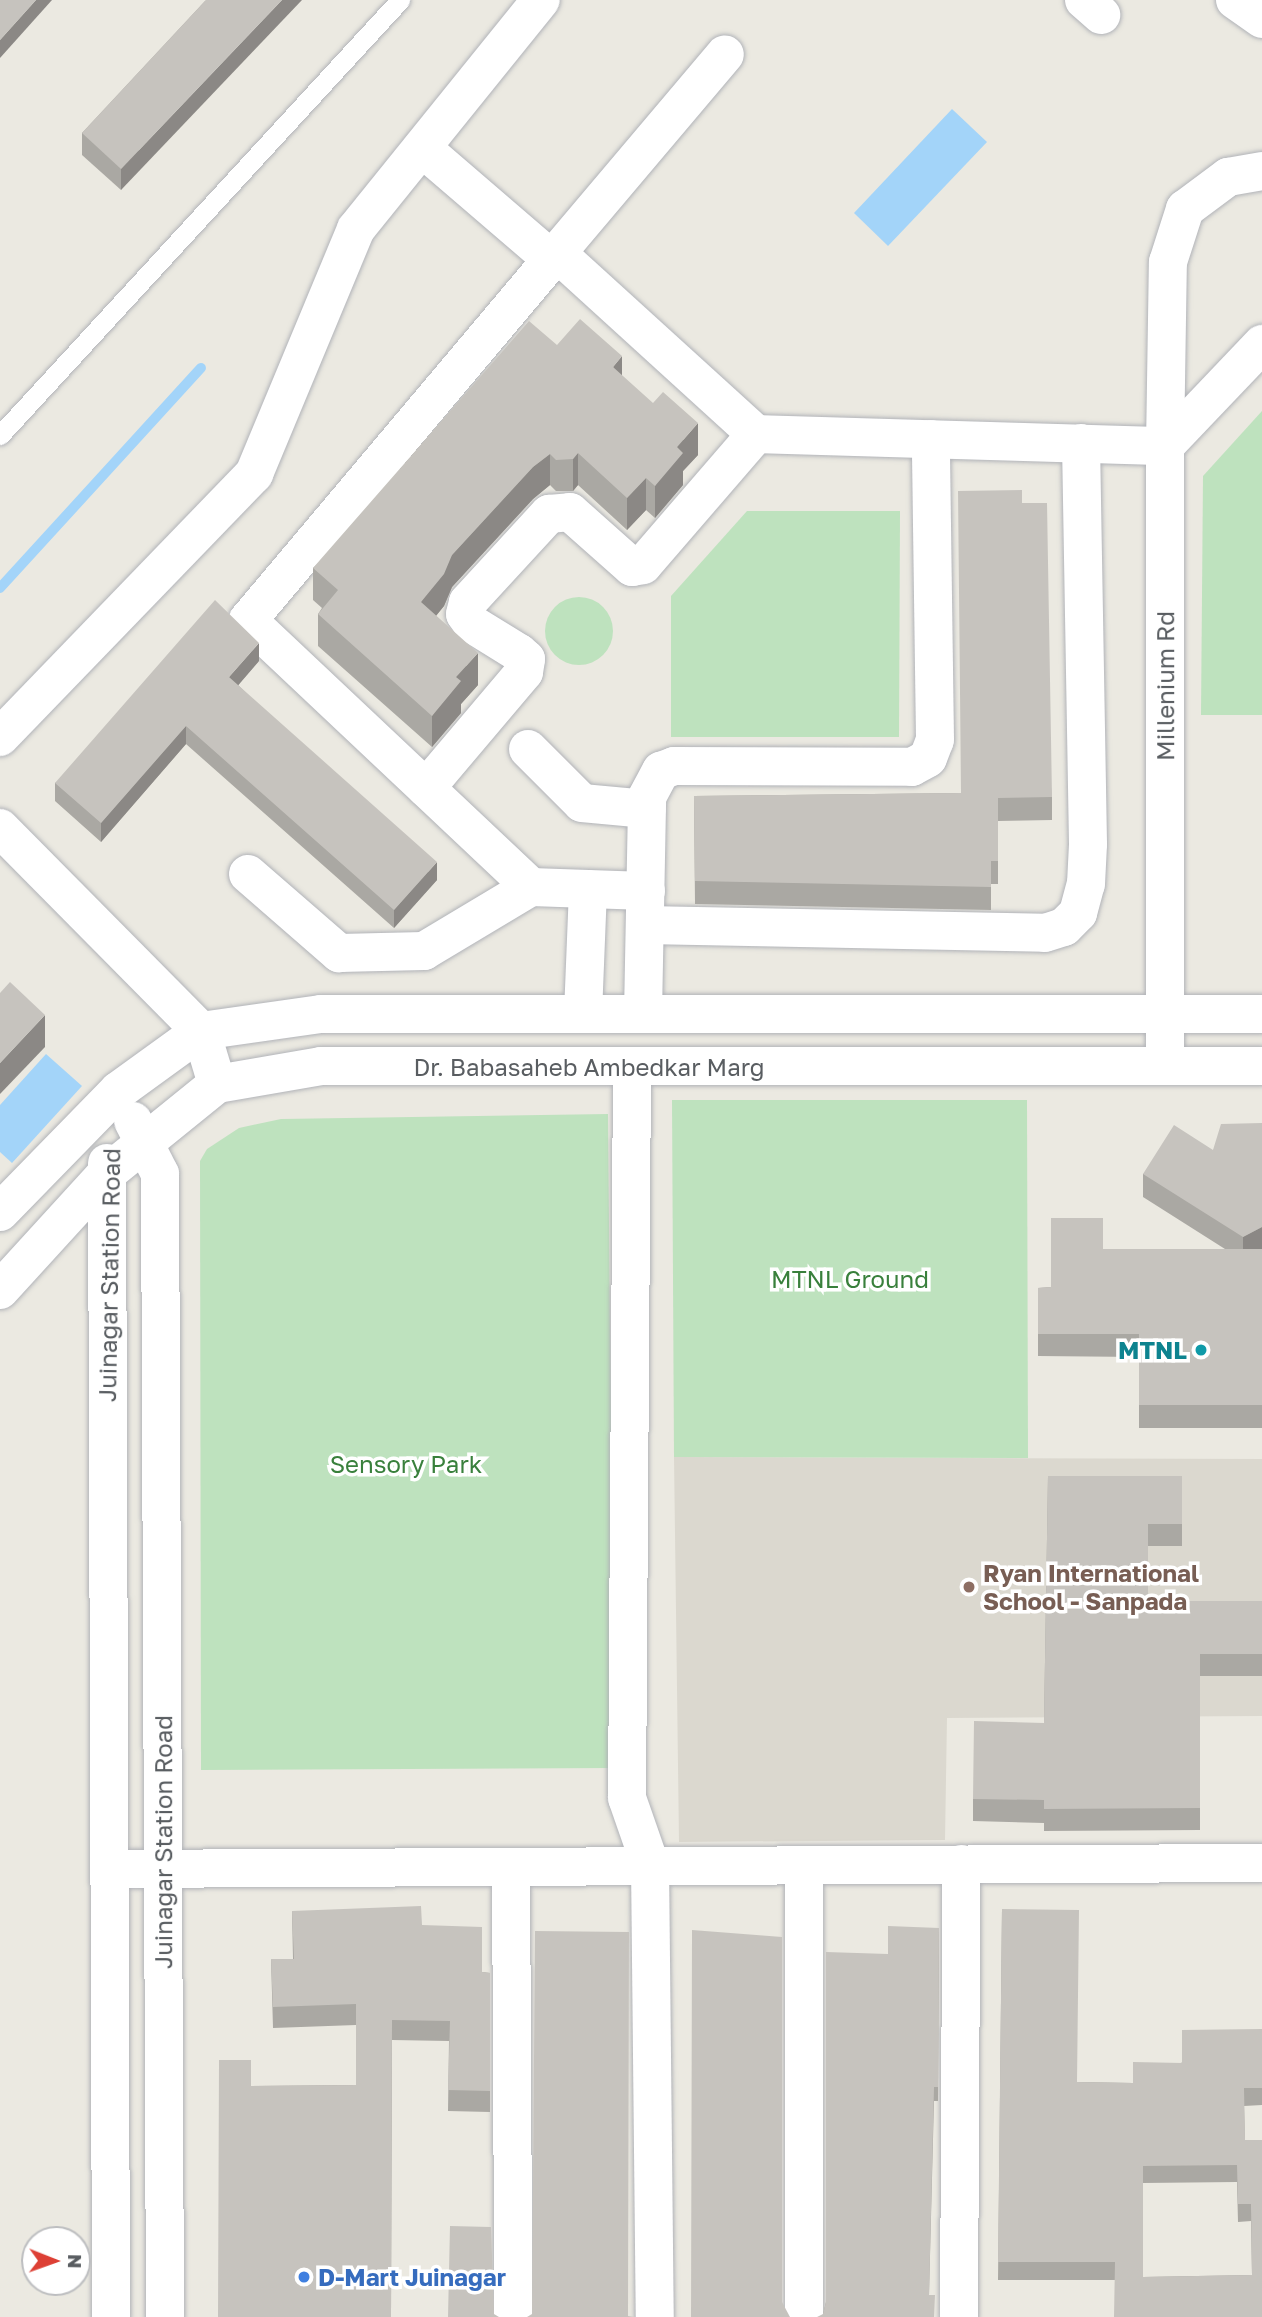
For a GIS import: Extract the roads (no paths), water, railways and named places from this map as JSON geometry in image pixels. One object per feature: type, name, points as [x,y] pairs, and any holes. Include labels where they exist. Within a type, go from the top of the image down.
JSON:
[{"type":"street","points":[[0,737],[254,474],[356,229],[541,0]]},
{"type":"street","points":[[1235,0],[1262,19]]},
{"type":"street","points":[[531,887],[248,620],[725,54]]},
{"type":"street","points":[[422,148],[554,256],[756,434],[1164,446],[1262,344]]},
{"type":"street","name":"Millenium Rd","points":[[1165,1066],[1164,446],[1168,262],[1185,209],[1228,177],[1262,172]]},
{"type":"street","points":[[426,788],[524,672],[526,659],[472,624],[465,614],[468,602],[549,514],[570,512],[632,567],[643,565],[756,434]]},
{"type":"street","points":[[643,1014],[647,810],[652,780],[674,766],[912,767],[928,758],[935,740],[931,439]]},
{"type":"street","points":[[248,874],[339,953],[424,951],[531,887],[588,889],[645,908],[1045,933],[1063,927],[1077,913],[1086,884],[1088,844],[1081,443]]},
{"type":"street","points":[[528,749],[582,803],[647,810]]},
{"type":"street","points":[[0,828],[201,1031],[217,1084]]},
{"type":"street","points":[[583,1014],[588,889]]},
{"type":"street","points":[[0,1212],[118,1091],[201,1031],[321,1014],[1262,1014]]},
{"type":"street","name":"Dr. Babasaheb Ambedkar Marg","points":[[0,1290],[106,1174],[217,1084],[321,1066],[1262,1066]]},
{"type":"street","points":[[632,1067],[627,1798],[650,1864],[655,2317]]},
{"type":"street","name":"Juinagar Station Road","points":[[118,1091],[160,1174],[165,2317]]},
{"type":"street","name":"Juinagar Station Road","points":[[111,2317],[106,1174],[118,1091]]},
{"type":"street","points":[[108,1869],[650,1864],[804,1866],[1262,1863]]},
{"type":"street","points":[[959,2317],[961,1864]]},
{"type":"street","points":[[804,1866],[804,2317]]},
{"type":"street","points":[[511,1867],[513,2317]]},
{"type":"lane","points":[[0,435],[400,0]]},
{"type":"water","points":[[952,109],[987,142],[888,246],[854,213]]},
{"type":"water","points":[[46,1054],[82,1086],[12,1163],[0,1152],[0,1105]]},
{"type":"waterway","points":[[0,588],[201,368]]},
{"type":"place","name":"MTNL","points":[[1201,1350]]},
{"type":"place","name":"Ryan International School - Sanpada","points":[[969,1587]]},
{"type":"place","name":"D-Mart Juinagar","points":[[304,2277]]},
{"type":"park label","name":"MTNL Ground","points":[[850,1279]]},
{"type":"park label","name":"Sensory Park","points":[[406,1464]]}]
